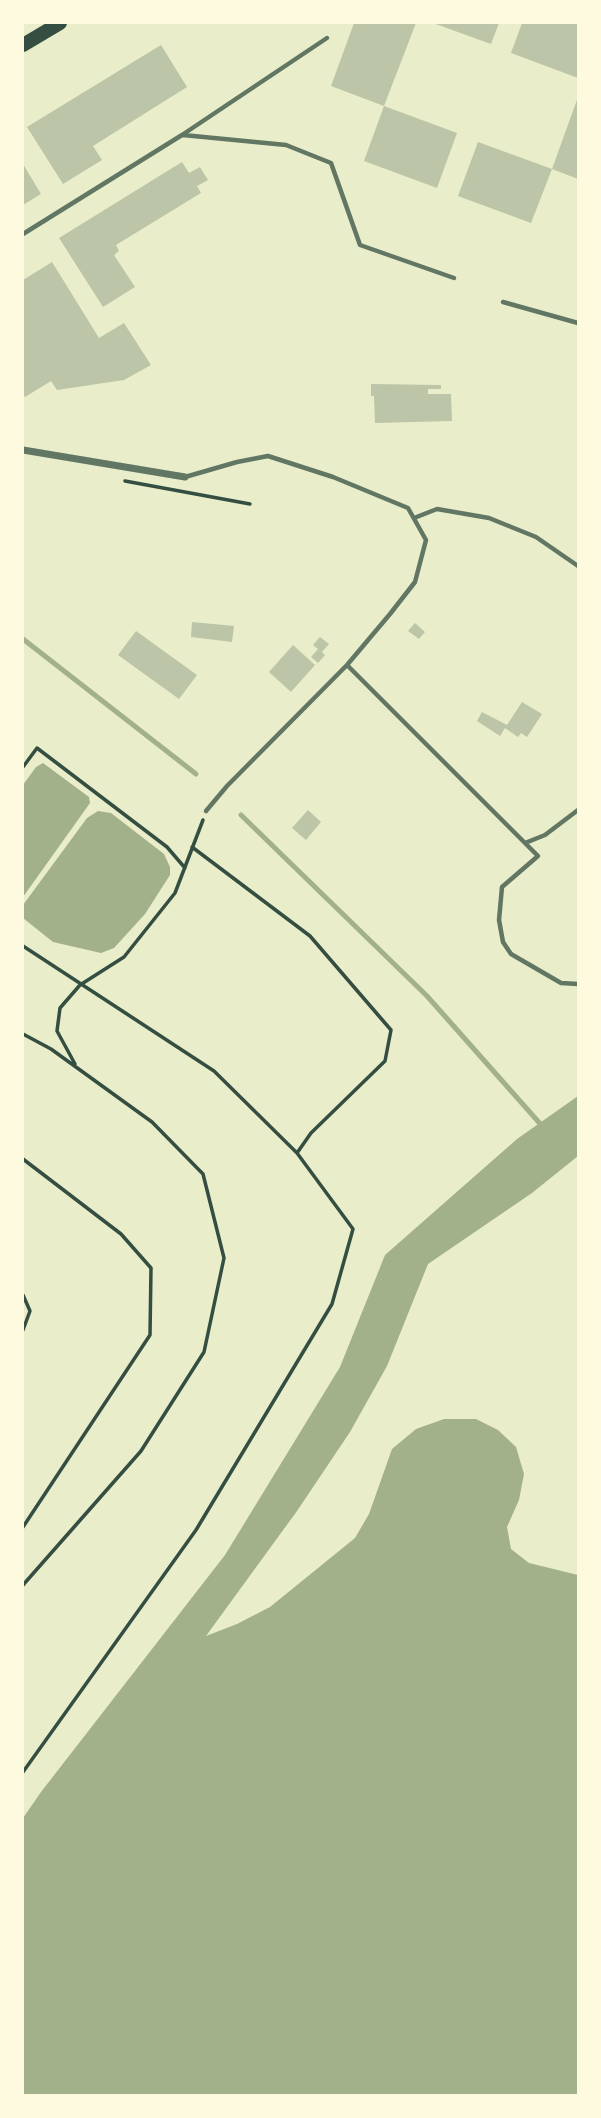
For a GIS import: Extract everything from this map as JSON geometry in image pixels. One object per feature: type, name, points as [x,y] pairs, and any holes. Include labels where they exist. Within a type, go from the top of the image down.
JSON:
[{"type":"main road","points":[[23,38],[49,23]]},
{"type":"main road","points":[[23,45],[60,23]]},
{"type":"street","points":[[23,450],[185,477]]},
{"type":"lane","points":[[23,234],[182,135],[327,38]]},
{"type":"lane","points":[[182,135],[286,145],[331,163],[360,245],[454,278]]},
{"type":"lane","points":[[503,302],[578,323]]},
{"type":"lane","points":[[185,477],[268,456],[334,477],[408,508],[426,540],[415,582],[346,666],[227,786],[206,811]]},
{"type":"lane","points":[[414,518],[437,509],[489,518],[536,537],[578,566]]},
{"type":"lane","points":[[346,666],[538,856],[502,887],[499,920],[503,942],[511,954],[561,983],[578,984]]},
{"type":"lane","points":[[526,844],[545,835],[578,810]]},
{"type":"path","points":[[113,479],[250,504]]},
{"type":"path","points":[[23,768],[37,748],[167,847],[185,868]]},
{"type":"path","points":[[77,1068],[57,1031],[60,1008],[80,985],[124,957],[175,893],[206,811]]},
{"type":"path","points":[[192,847],[310,936],[391,1030],[385,1061],[311,1133],[297,1153]]},
{"type":"path","points":[[23,946],[214,1071],[297,1153],[353,1229],[332,1304],[196,1530],[23,1772]]},
{"type":"path","points":[[23,1034],[51,1049],[152,1122],[203,1174],[224,1258],[204,1352],[141,1451],[23,1585]]},
{"type":"path","points":[[23,1158],[121,1234],[151,1268],[150,1335],[23,1527]]},
{"type":"path","points":[[23,1295],[30,1311],[23,1330]]},
{"type":"shaded area","points":[[43,763],[89,797],[90,803],[23,897],[23,785],[36,767]]},
{"type":"shaded area","points":[[98,811],[111,813],[164,854],[170,867],[170,875],[145,914],[114,948],[101,953],[53,942],[23,918],[23,905],[87,818]]},
{"type":"shaded area","points":[[578,1096],[578,1156],[532,1193],[428,1264],[387,1366],[350,1432],[297,1511],[206,1636],[270,1607],[355,1538],[369,1514],[392,1449],[416,1429],[444,1419],[476,1419],[498,1430],[516,1447],[524,1474],[519,1500],[507,1527],[511,1549],[529,1563],[578,1575],[578,2095],[23,2095],[23,1818],[225,1555],[340,1367],[385,1255],[517,1139]]},
{"type":"building","points":[[354,23],[416,23],[384,106],[331,86]]},
{"type":"building","points":[[433,23],[499,23],[491,44]]},
{"type":"building","points":[[522,23],[578,23],[578,78],[511,53]]},
{"type":"building","points":[[161,45],[187,87],[93,146],[102,160],[63,184],[27,127]]},
{"type":"building","points":[[578,97],[578,179],[552,169]]},
{"type":"building","points":[[384,106],[457,133],[437,188],[364,161]]},
{"type":"building","points":[[478,142],[552,169],[531,223],[458,196]]},
{"type":"building","points":[[182,162],[189,173],[200,167],[208,180],[197,186],[201,193],[116,245],[119,251],[114,255],[135,287],[103,307],[59,238]]},
{"type":"building","points":[[23,164],[41,194],[23,205]]},
{"type":"building","points":[[52,262],[99,338],[124,323],[151,365],[124,380],[57,390],[51,381],[25,397],[23,395],[23,280]]},
{"type":"building","points":[[371,384],[441,385],[441,389],[428,389],[428,394],[451,394],[452,421],[375,423]]},
{"type":"building","points":[[192,622],[234,626],[232,642],[191,637]]},
{"type":"building","points":[[415,623],[425,632],[419,639],[408,631]]},
{"type":"building","points":[[136,631],[197,675],[179,699],[118,655]]},
{"type":"building","points":[[320,637],[329,644],[318,663],[311,657],[318,649],[313,645]]},
{"type":"building","points":[[293,645],[315,665],[291,692],[269,672]]},
{"type":"building","points":[[522,702],[542,714],[527,737],[521,733],[518,737],[505,728],[500,736],[477,721],[482,712],[507,725]]},
{"type":"building","points":[[308,810],[321,822],[306,840],[292,828]]},
{"type":"waterway","points":[[23,639],[196,774]]},
{"type":"waterway","points":[[241,815],[427,996],[543,1127]]}]
